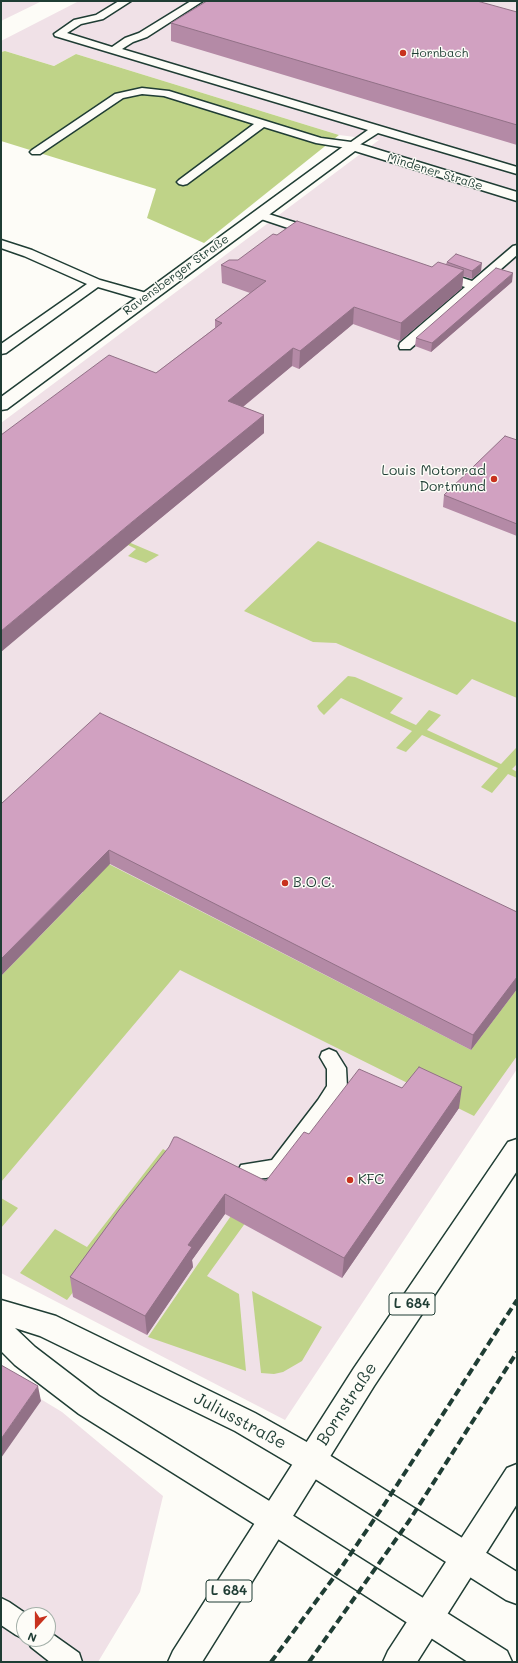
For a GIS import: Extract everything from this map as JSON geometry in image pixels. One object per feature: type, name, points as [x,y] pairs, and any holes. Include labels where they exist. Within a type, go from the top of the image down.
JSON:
[{"type":"street","name":"Mindener Straße","points":[[353,146],[517,197]]},
{"type":"street","name":"Ravensberger Straße","points":[[1,405],[353,146]]},
{"type":"street","name":"Bornstraße","points":[[184,1662],[364,1377],[517,1150]]},
{"type":"street","name":"Juliusstraße","points":[[1,1312],[46,1325],[245,1422],[311,1460],[517,1589]]},
{"type":"street","points":[[1,1333],[25,1356],[89,1405],[274,1520],[496,1662]]},
{"type":"street","points":[[399,1662],[517,1478]]},
{"type":"lane","points":[[126,1],[99,17],[78,22],[59,34],[517,171]]},
{"type":"lane","points":[[114,50],[129,40],[143,36],[198,1]]},
{"type":"lane","points":[[36,152],[119,96],[142,91],[165,93],[320,141],[353,146],[376,129]]},
{"type":"lane","points":[[184,182],[263,123]]},
{"type":"lane","points":[[259,215],[320,235]]},
{"type":"lane","points":[[281,237],[295,227]]},
{"type":"lane","points":[[1,244],[28,253],[96,283],[146,297]]},
{"type":"lane","points":[[405,346],[517,248]]},
{"type":"lane","points":[[430,272],[474,286]]},
{"type":"lane","points":[[1,350],[96,283]]},
{"type":"lane","points":[[248,1171],[266,1170],[278,1167],[325,1106],[337,1087],[336,1068],[328,1057]]},
{"type":"lane","points":[[1,1610],[16,1622]]},
{"type":"lane","points":[[50,1647],[70,1662]]},
{"type":"shaded area","points":[[1,1],[42,1],[1,21]]},
{"type":"shaded area","points":[[79,1],[517,1],[517,1069],[285,1420],[1,1273],[1,423],[379,140],[339,135],[76,54],[54,66],[5,51],[1,52],[1,41]]},
{"type":"shaded area","points":[[1,1375],[62,1412],[163,1496],[140,1592],[98,1662],[1,1662]]},
{"type":"green space","points":[[5,51],[54,66],[76,54],[339,135],[204,243],[147,218],[156,189],[1,141],[1,52]]},
{"type":"green space","points":[[1,488],[159,555],[146,563],[128,556],[136,549],[128,545],[121,551],[1,499]]},
{"type":"green space","points":[[318,541],[517,623],[517,698],[472,679],[457,695],[336,643],[313,642],[244,611]]},
{"type":"green space","points":[[348,676],[355,677],[403,698],[390,713],[416,725],[429,710],[441,715],[427,730],[501,764],[517,748],[517,764],[512,769],[517,772],[517,778],[508,774],[492,793],[481,787],[498,768],[422,735],[406,752],[396,748],[412,731],[341,698],[324,715],[317,706]]},
{"type":"green space","points":[[60,839],[471,1050],[517,989],[517,1056],[474,1116],[180,970],[1,1182],[1,976],[83,892]]},
{"type":"green space","points":[[163,1149],[177,1157],[67,1300],[20,1273],[55,1229],[87,1247]]},
{"type":"green space","points":[[1,1198],[18,1208],[1,1228]]},
{"type":"green space","points":[[237,1207],[251,1215],[207,1276],[239,1294],[246,1371],[148,1337]]},
{"type":"green space","points":[[252,1291],[322,1327],[302,1361],[283,1372],[274,1374],[261,1373]]},
{"type":"building","points":[[207,1],[477,1],[517,12],[517,125],[171,23]]},
{"type":"building","points":[[297,221],[432,267],[438,262],[464,270],[401,323],[354,307],[300,351],[293,348],[228,401],[264,415],[1,631],[1,435],[109,355],[156,373],[222,323],[215,320],[266,281],[221,265],[229,260],[238,260],[273,234],[277,235]]},
{"type":"building","points":[[456,254],[482,263],[472,271],[447,262]]},
{"type":"building","points":[[496,268],[513,273],[432,343],[416,338]]},
{"type":"building","name":"Louis Motorrad Dortmund","points":[[505,436],[517,440],[517,524],[444,495]]},
{"type":"building","name":"B.O.C.","points":[[100,713],[517,912],[517,977],[473,1035],[109,850],[1,959],[1,804]]},
{"type":"building","points":[[419,1067],[462,1087],[344,1258],[225,1194],[188,1245],[192,1247],[145,1316],[70,1277],[119,1210],[169,1147],[174,1137],[177,1137],[266,1181],[304,1132],[309,1134],[359,1069],[402,1088]]},
{"type":"building","points":[[1,1365],[38,1386],[1,1439]]},
{"type":"railway","points":[[271,1662],[343,1565],[384,1505],[517,1300]]},
{"type":"railway","points":[[309,1662],[409,1521],[517,1352]]},
{"type":"place","name":"Hornbach","points":[[403,53]]},
{"type":"place","name":"Louis Motorrad Dortmund","points":[[494,479]]},
{"type":"place","name":"B.O.C.","points":[[285,883]]},
{"type":"place","name":"KFC","points":[[350,1180]]}]
